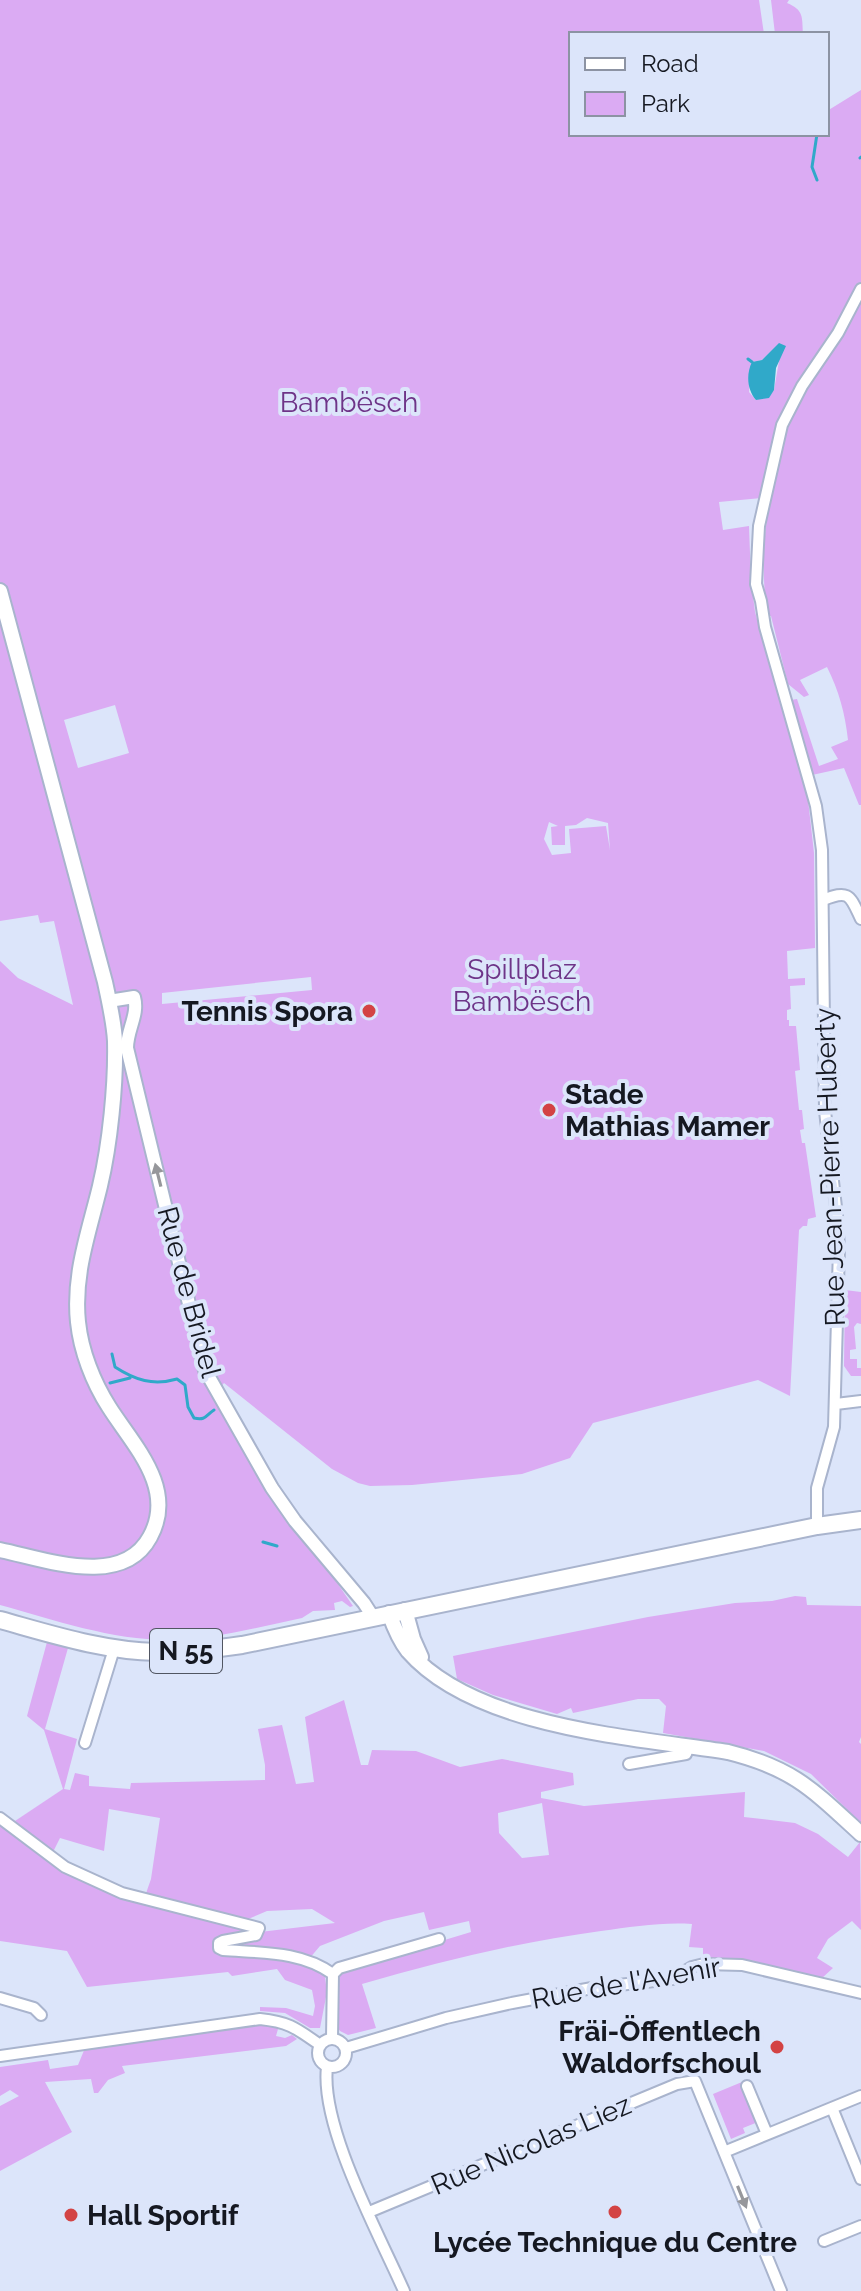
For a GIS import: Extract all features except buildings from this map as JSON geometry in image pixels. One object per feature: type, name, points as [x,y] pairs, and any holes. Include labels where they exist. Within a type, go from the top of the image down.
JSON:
[{"type":"main road","points":[[0,591],[109,1001],[115,1040],[110,1121],[100,1185],[80,1259],[76,1293],[78,1325],[86,1358],[103,1395],[156,1482],[159,1501],[157,1521],[150,1538],[138,1552],[120,1563],[102,1568],[84,1567],[0,1550]]},
{"type":"main road","name":"N 55","points":[[0,1620],[114,1649],[153,1652],[207,1650],[817,1526],[861,1520]]},
{"type":"main road","points":[[389,1613],[409,1652],[454,1688],[505,1711],[561,1725],[754,1758],[804,1783],[861,1834]]},
{"type":"street","name":"Rue Jean-Pierre Huberty","points":[[817,1526],[817,1488],[834,1427],[836,1404],[839,1248],[825,1111],[822,850],[816,806],[765,627],[756,571],[759,526],[782,425],[861,289]]},
{"type":"street","points":[[823,900],[837,894],[850,897],[861,919]]},
{"type":"street","name":"Rue de Bridel","points":[[109,1001],[134,997],[137,1006],[127,1035],[127,1048],[205,1370],[287,1510],[364,1603],[389,1613]]},
{"type":"street","points":[[836,1404],[861,1401]]},
{"type":"street","points":[[85,1743],[114,1649]]},
{"type":"street","points":[[629,1764],[686,1754],[689,1746]]},
{"type":"street","points":[[0,1818],[65,1867],[122,1893],[259,1928],[256,1935],[219,1943],[219,1948],[223,1950],[308,1959],[333,1974]]},
{"type":"street","points":[[332,2038],[333,1974],[339,1968],[439,1939]]},
{"type":"street","name":"Rue de l'Avenir","points":[[346,2048],[446,2018],[512,2003],[592,1988],[672,1979],[704,1964],[742,1965],[861,1993]]},
{"type":"street","points":[[0,1998],[34,2008],[41,2015]]},
{"type":"street","points":[[0,2056],[260,2019],[295,2026],[320,2045]]},
{"type":"street","points":[[332,2038],[346,2048],[346,2057],[339,2066],[327,2067],[317,2055],[320,2045],[332,2038]]},
{"type":"street","points":[[327,2067],[325,2084],[336,2131],[404,2291]]},
{"type":"street","name":"Rue Nicolas Liez","points":[[369,2212],[677,2084],[695,2081],[724,2152]]},
{"type":"street","points":[[747,2086],[767,2134]]},
{"type":"street","points":[[781,2291],[724,2152],[861,2096]]},
{"type":"street","points":[[832,2108],[861,2179]]},
{"type":"street","points":[[824,2241],[861,2226]]},
{"type":"green space","name":"Bambësch","points":[[0,0],[759,0],[764,32],[569,32],[569,136],[829,136],[829,110],[861,90],[861,805],[844,768],[812,775],[791,700],[797,699],[819,766],[838,759],[831,747],[848,740],[847,730],[827,667],[800,680],[809,695],[804,697],[788,684],[765,600],[764,542],[771,497],[719,502],[723,530],[749,526],[755,612],[808,800],[814,853],[815,948],[787,951],[788,979],[805,978],[805,985],[790,986],[791,1009],[787,1010],[787,1020],[789,1026],[796,1026],[800,1070],[795,1071],[804,1129],[800,1130],[802,1143],[805,1143],[816,1217],[808,1219],[807,1226],[799,1230],[790,1396],[758,1380],[593,1423],[570,1458],[522,1474],[370,1486],[332,1469],[224,1383],[216,1392],[272,1488],[353,1606],[342,1601],[334,1603],[335,1610],[313,1611],[302,1618],[219,1635],[168,1640],[104,1633],[0,1605],[0,961],[18,978],[73,1005],[54,921],[40,923],[38,915],[0,921]],"holes":[[[779,344],[774,390],[756,400],[749,392],[752,362],[762,360]],[[115,705],[129,753],[78,768],[64,720]],[[587,818],[608,823],[610,850],[606,826],[569,829],[571,853],[552,855],[544,839],[549,822],[558,826],[551,827],[552,845],[565,845],[565,826],[576,825]],[[311,977],[312,990],[162,1004],[162,993]]]},
{"type":"green space","points":[[771,0],[789,0],[787,3],[797,8],[801,15],[803,32],[775,32]]},
{"type":"green space","points":[[845,1290],[861,1292],[861,1324],[857,1323],[854,1327],[856,1349],[850,1350],[850,1359],[857,1359],[861,1376],[851,1376],[844,1366]]},
{"type":"green space","points":[[806,1597],[807,1605],[861,1606],[861,1823],[811,1774],[764,1751],[663,1733],[666,1706],[659,1699],[638,1699],[573,1713],[571,1708],[557,1714],[493,1695],[457,1679],[453,1656],[648,1617]]},
{"type":"green space","points":[[47,1642],[68,1648],[45,1729],[77,1739],[64,1789],[70,1790],[75,1773],[89,1776],[89,1786],[130,1789],[131,1783],[265,1780],[258,1729],[282,1725],[296,1784],[314,1782],[305,1717],[344,1700],[361,1765],[368,1765],[372,1750],[416,1751],[460,1767],[502,1759],[573,1773],[574,1785],[541,1792],[541,1798],[584,1806],[745,1792],[744,1817],[795,1823],[818,1834],[848,1857],[860,1842],[861,1930],[852,1921],[828,1939],[817,1958],[833,1968],[821,1979],[744,1960],[703,1958],[703,1948],[689,1947],[692,1924],[635,1926],[510,1947],[362,1984],[376,2028],[348,2035],[336,2025],[338,1977],[342,1971],[471,1932],[469,1921],[429,1930],[424,1912],[384,1921],[320,1946],[309,1959],[325,1977],[327,1992],[320,2028],[310,2028],[285,2013],[260,2011],[260,2007],[286,2008],[313,2016],[312,1990],[285,1980],[277,1969],[232,1976],[228,1972],[87,1987],[67,1951],[0,1941],[0,1820],[9,1825],[63,1789],[44,1730],[27,1716]],"holes":[[[542,1803],[549,1855],[522,1858],[499,1833],[498,1813]],[[109,1809],[160,1818],[151,1879],[144,1899],[51,1856],[60,1838],[104,1851]],[[312,1909],[335,1923],[260,1932],[241,1922],[267,1911]]]},
{"type":"green space","points":[[256,2023],[275,2025],[278,2029],[276,2036],[285,2038],[292,2035],[297,2039],[286,2046],[122,2066],[125,2073],[108,2080],[98,2093],[94,2093],[91,2079],[45,2082],[72,2132],[0,2171],[0,2106],[19,2096],[10,2090],[0,2096],[0,2067],[48,2060],[50,2069],[78,2065],[85,2048]]},
{"type":"green space","points":[[742,2082],[758,2122],[743,2128],[745,2133],[731,2139],[713,2094]]},
{"type":"water","points":[[779,343],[786,346],[776,368],[774,390],[769,398],[756,400],[749,387],[752,362],[762,360]]},
{"type":"waterway","points":[[817,136],[812,167],[817,180]]},
{"type":"waterway","points":[[748,359],[752,362]]},
{"type":"waterway","points":[[112,1354],[115,1367],[130,1375],[152,1382],[177,1379],[185,1385],[188,1407],[194,1418],[203,1418],[214,1410]]},
{"type":"waterway","points":[[110,1383],[130,1378]]},
{"type":"waterway","points":[[263,1542],[277,1546]]},
{"type":"place","name":"Tennis Spora","points":[[369,1011]]},
{"type":"place","name":"Stade Mathias Mamer","points":[[549,1110]]},
{"type":"place","name":"Fräi-Öffentlech Waldorfschoul","points":[[777,2047]]},
{"type":"place","name":"Lycée Technique du Centre","points":[[615,2212]]},
{"type":"place","name":"Hall Sportif","points":[[71,2215]]},
{"type":"park label","name":"Spillplaz Bambësch","points":[[522,985]]}]
